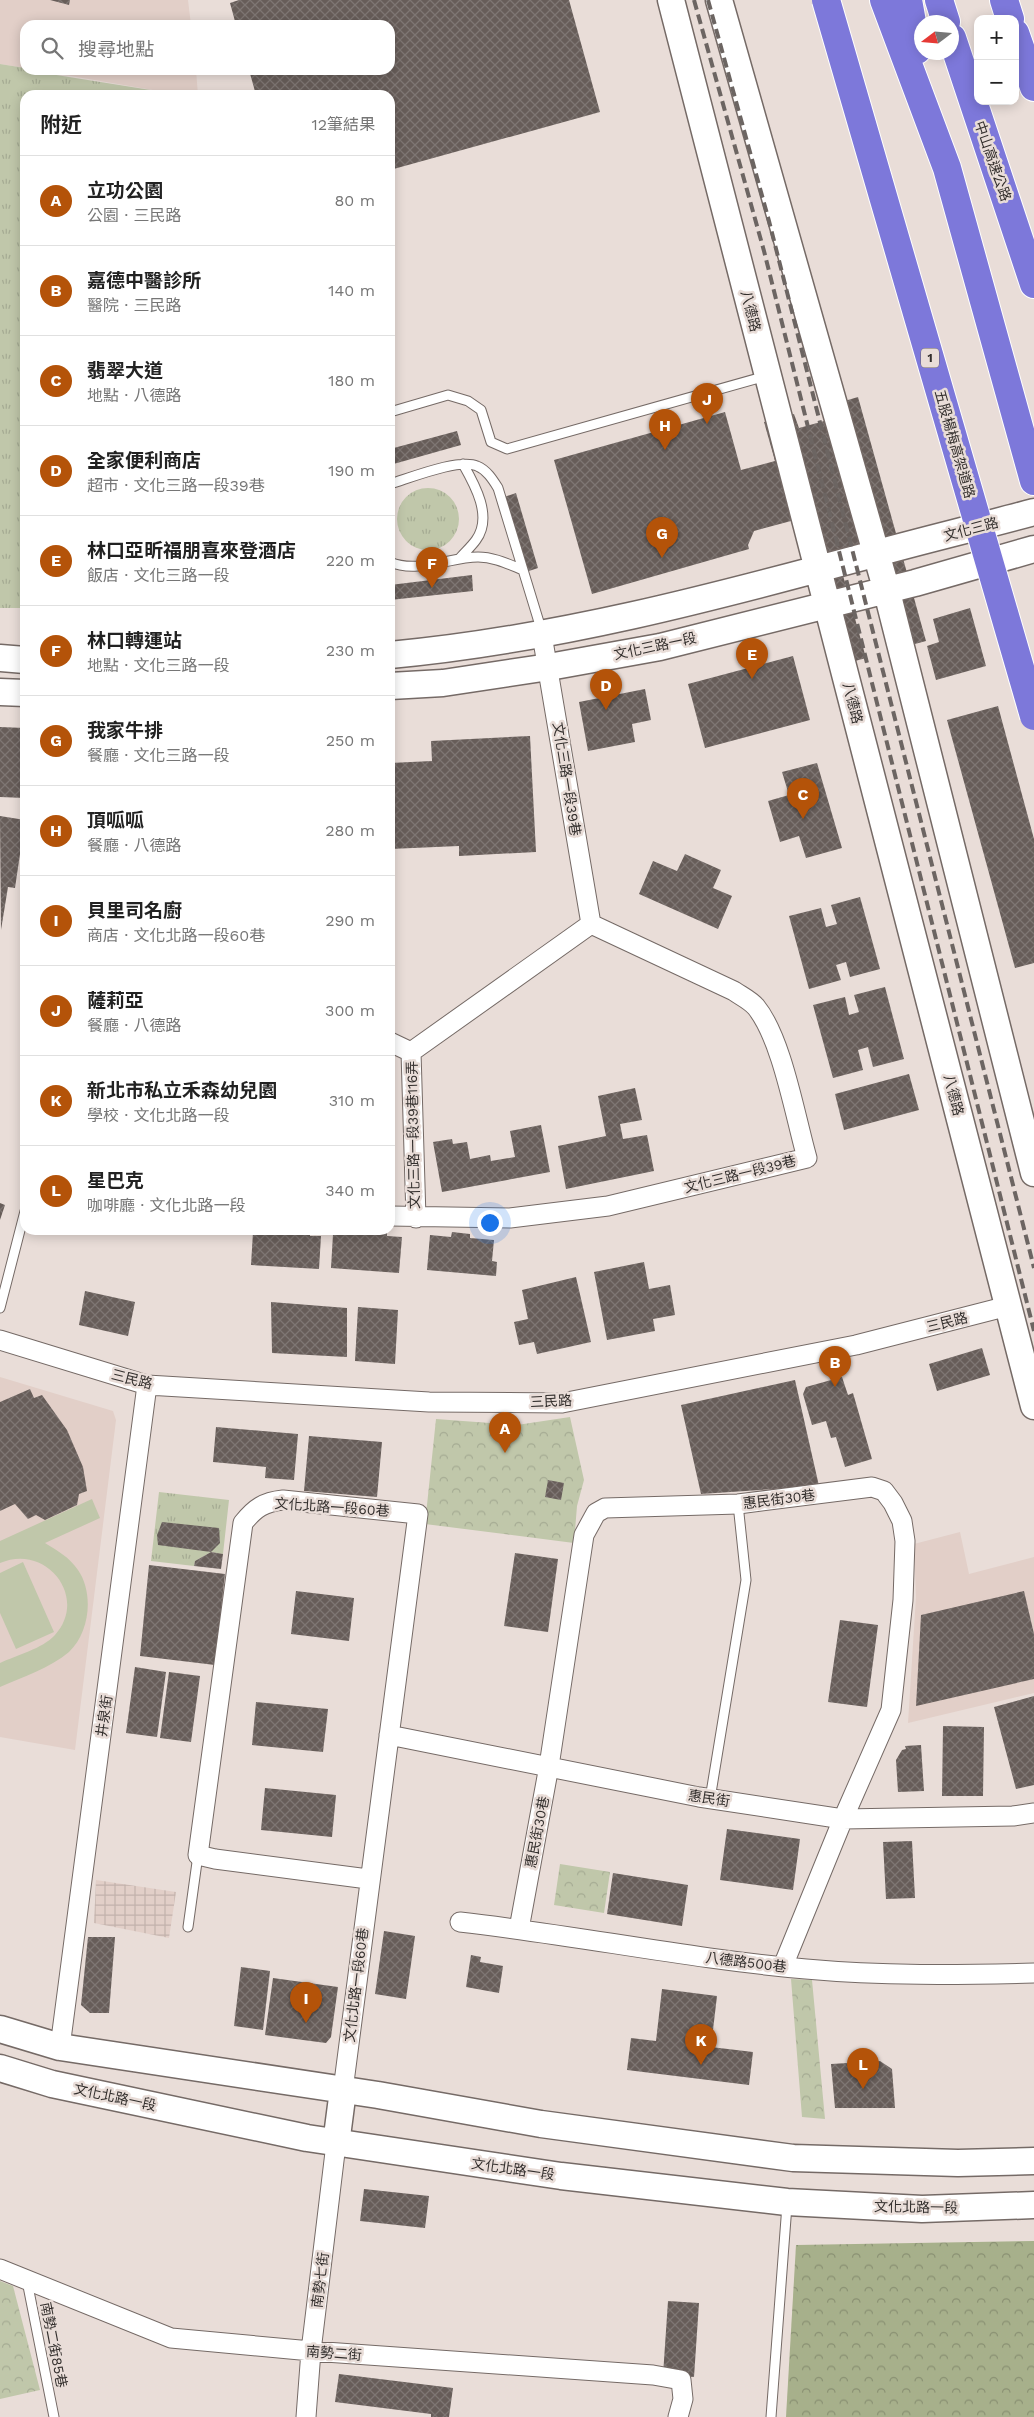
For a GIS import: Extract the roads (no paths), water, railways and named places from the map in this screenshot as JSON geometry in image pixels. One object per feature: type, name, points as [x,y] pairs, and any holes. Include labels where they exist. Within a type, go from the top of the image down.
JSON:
[{"type":"highway","name":"五股楊梅高架道路","points":[[826,0],[1034,716]]},
{"type":"highway","points":[[884,0],[947,168],[1034,481]]},
{"type":"highway","points":[[908,0],[928,114]]},
{"type":"highway","points":[[939,0],[944,15]]},
{"type":"highway","points":[[1004,0],[1009,15]]},
{"type":"highway","points":[[1019,45],[1034,88]]},
{"type":"highway","name":"中山高速公路","points":[[959,59],[1034,284]]},
{"type":"street","name":"八德路","points":[[671,0],[1034,1406]]},
{"type":"street","points":[[720,0],[886,588],[1034,1173]]},
{"type":"street","name":"文化三路","points":[[876,553],[1034,512]]},
{"type":"street","name":"文化三路一段","points":[[395,686],[442,683],[549,667],[660,647],[886,588],[914,583],[1034,548]]},
{"type":"street","points":[[395,655],[451,649],[542,634],[678,605],[876,553]]},
{"type":"street","name":"文化三路一段39巷","points":[[395,1216],[510,1218],[608,1206],[806,1158],[779,1054],[769,1026],[754,1005],[734,991],[591,924],[542,634]]},
{"type":"street","points":[[0,658],[20,660]]},
{"type":"street","points":[[0,692],[20,693]]},
{"type":"street","points":[[395,1044],[411,1052],[591,924]]},
{"type":"street","name":"文化三路一段39巷116弄","points":[[411,1052],[416,1218]]},
{"type":"street","name":"三民路","points":[[0,1340],[147,1385],[428,1402],[562,1403],[856,1345],[1008,1306]]},
{"type":"street","name":"井泉街","points":[[60,2047],[147,1385]]},
{"type":"street","name":"惠民街30巷","points":[[519,1929],[549,1766],[584,1535],[596,1513],[605,1508],[738,1504],[872,1487],[884,1491],[902,1521],[905,1541],[903,1600],[891,1710],[843,1819],[783,1966]]},
{"type":"street","name":"文化北路一段60巷","points":[[198,1855],[243,1523],[254,1509],[269,1502],[283,1500],[418,1514],[368,1880],[343,2090]]},
{"type":"street","name":"惠民街","points":[[389,1735],[710,1798],[843,1819],[1013,1816],[1034,1813]]},
{"type":"street","points":[[198,1855],[368,1880]]},
{"type":"street","name":"八德路500巷","points":[[460,1922],[783,1966],[946,1975],[1034,1973]]},
{"type":"street","points":[[0,2028],[60,2047],[343,2090],[541,2124],[793,2158],[958,2163],[1034,2161]]},
{"type":"street","name":"文化北路一段","points":[[0,2068],[62,2086],[336,2144],[561,2176],[788,2202],[922,2209],[1034,2205]]},
{"type":"street","points":[[336,2144],[343,2090]]},
{"type":"street","name":"南勢七街","points":[[306,2417],[311,2351],[336,2144]]},
{"type":"street","name":"南勢二街","points":[[0,2269],[171,2338],[311,2351],[653,2375],[681,2380],[683,2399],[678,2417]]},
{"type":"lane","points":[[395,411],[448,395],[468,401],[481,410],[491,442],[506,449],[768,375]]},
{"type":"lane","points":[[460,558],[477,539],[484,515],[474,483],[463,464]]},
{"type":"lane","points":[[395,483],[463,464],[477,466],[491,476],[498,488],[542,634]]},
{"type":"lane","points":[[395,563],[416,566],[460,558],[480,557],[498,560],[523,570]]},
{"type":"lane","points":[[0,1308],[20,1230]]},
{"type":"lane","points":[[710,1798],[746,1580],[738,1504]]},
{"type":"lane","points":[[188,1927],[198,1855]]},
{"type":"lane","points":[[771,2417],[788,2202]]},
{"type":"lane","name":"南勢二街85巷","points":[[27,2279],[54,2417]]},
{"type":"railway","points":[[694,0],[764,251],[1034,1331]]},
{"type":"railway","points":[[708,0],[769,221],[1034,1268]]},
{"type":"place","name":"薩莉亞","points":[[707,424]]},
{"type":"place","name":"頂呱呱","points":[[665,450]]},
{"type":"place","name":"我家牛排","points":[[662,558]]},
{"type":"place","name":"林口轉運站","points":[[432,588]]},
{"type":"place","name":"林口亞昕福朋喜來登酒店","points":[[752,679]]},
{"type":"place","name":"全家便利商店","points":[[606,710]]},
{"type":"place","name":"翡翠大道","points":[[803,819]]},
{"type":"place","name":"嘉德中醫診所","points":[[835,1387]]},
{"type":"place","name":"立功公園","points":[[505,1453]]},
{"type":"place","name":"貝里司名廚","points":[[306,2023]]},
{"type":"place","name":"新北市私立禾森幼兒園","points":[[701,2065]]},
{"type":"place","name":"星巴克","points":[[863,2089]]}]
